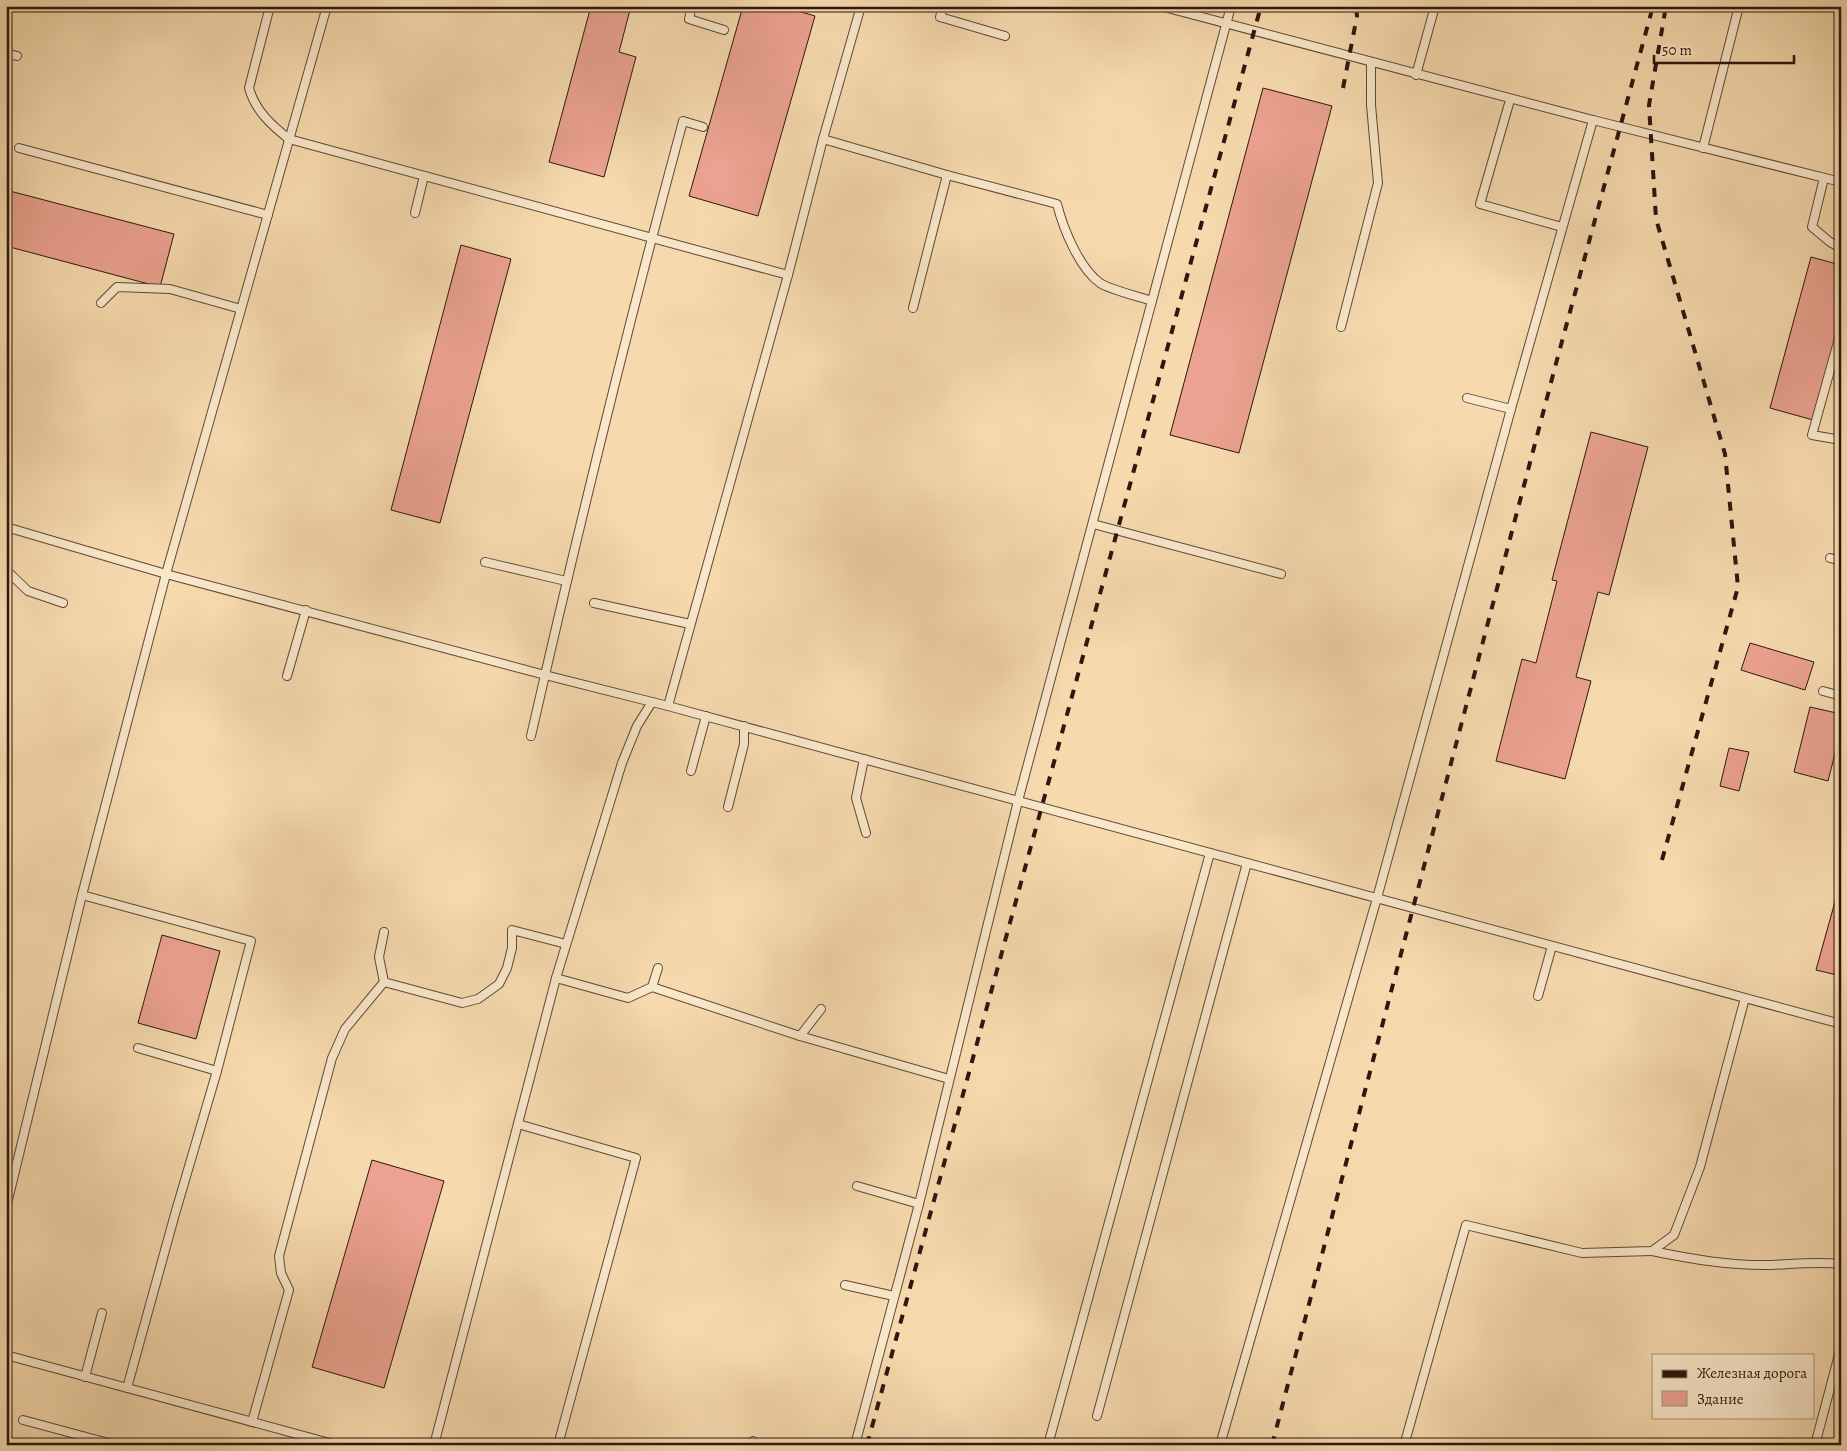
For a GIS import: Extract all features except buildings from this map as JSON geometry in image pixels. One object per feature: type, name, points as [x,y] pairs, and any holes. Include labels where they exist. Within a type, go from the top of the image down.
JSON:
[{"type":"lane","points":[[270,6],[249,88],[252,100],[272,126],[289,139],[788,275]]},
{"type":"lane","points":[[6,1208],[82,895],[166,574],[327,6]]},
{"type":"lane","points":[[692,6],[689,19],[724,30]]},
{"type":"lane","points":[[668,706],[861,6]]},
{"type":"lane","points":[[943,6],[940,17],[1005,36]]},
{"type":"lane","points":[[1160,6],[1510,100],[1841,182]]},
{"type":"lane","points":[[855,1445],[950,1079],[1018,801],[1231,6]]},
{"type":"lane","points":[[1416,75],[1435,6]]},
{"type":"lane","points":[[1703,148],[1740,6]]},
{"type":"lane","points":[[6,53],[17,56]]},
{"type":"lane","points":[[1341,327],[1378,184],[1371,105],[1371,63]]},
{"type":"lane","points":[[1510,100],[1480,204],[1562,227]]},
{"type":"lane","points":[[1220,1445],[1377,898],[1511,409],[1593,120]]},
{"type":"lane","points":[[531,736],[566,580],[651,239],[683,121],[704,127]]},
{"type":"lane","points":[[823,139],[1057,204],[1062,224],[1075,251],[1100,284],[1152,301]]},
{"type":"lane","points":[[19,148],[268,215]]},
{"type":"lane","points":[[913,308],[947,175]]},
{"type":"lane","points":[[415,213],[424,176]]},
{"type":"lane","points":[[1824,178],[1812,227],[1830,242],[1841,248]]},
{"type":"lane","points":[[101,303],[117,287],[170,289],[241,309]]},
{"type":"lane","points":[[1841,331],[1812,435],[1841,440]]},
{"type":"lane","points":[[1467,398],[1511,409]]},
{"type":"lane","points":[[1093,524],[1281,574]]},
{"type":"lane","points":[[6,527],[166,574],[544,675],[744,726],[1841,1024]]},
{"type":"lane","points":[[1830,558],[1841,561]]},
{"type":"lane","points":[[485,562],[566,580]]},
{"type":"lane","points":[[6,570],[28,591],[63,603]]},
{"type":"lane","points":[[594,603],[690,624]]},
{"type":"lane","points":[[288,676],[306,610]]},
{"type":"lane","points":[[1823,692],[1841,696]]},
{"type":"lane","points":[[434,1445],[556,978],[622,763],[637,726],[652,702]]},
{"type":"lane","points":[[691,771],[706,716]]},
{"type":"lane","points":[[728,807],[744,744],[744,726]]},
{"type":"lane","points":[[864,759],[856,798],[866,833]]},
{"type":"lane","points":[[1048,1445],[1210,853]]},
{"type":"lane","points":[[1097,1416],[1247,863]]},
{"type":"lane","points":[[82,895],[251,941],[217,1071],[127,1388]]},
{"type":"lane","points":[[384,982],[462,1003],[478,999],[499,984],[507,968],[512,948],[512,930],[566,944]]},
{"type":"lane","points":[[384,932],[379,956],[384,982]]},
{"type":"lane","points":[[1538,996],[1552,946]]},
{"type":"lane","points":[[652,987],[658,968]]},
{"type":"lane","points":[[556,978],[628,998],[652,987],[800,1036],[950,1079]]},
{"type":"lane","points":[[252,1422],[289,1290],[279,1266],[279,1256],[332,1058],[345,1029],[384,982]]},
{"type":"lane","points":[[1652,1251],[1674,1235],[1696,1176],[1745,998]]},
{"type":"lane","points":[[800,1036],[821,1009]]},
{"type":"lane","points":[[138,1048],[217,1071]]},
{"type":"lane","points":[[518,1124],[636,1158],[558,1445]]},
{"type":"lane","points":[[857,1186],[918,1204]]},
{"type":"lane","points":[[1415,1445],[1405,1442],[1466,1225],[1582,1253],[1652,1251],[1704,1261],[1740,1264],[1771,1265],[1819,1261],[1841,1264]]},
{"type":"lane","points":[[845,1285],[894,1296]]},
{"type":"lane","points":[[86,1377],[102,1314]]},
{"type":"lane","points":[[1815,1445],[1841,1347]]},
{"type":"lane","points":[[6,1355],[337,1445]]},
{"type":"lane","points":[[23,1420],[116,1445]]},
{"type":"railway","points":[[867,1445],[1261,6]]},
{"type":"railway","points":[[1343,88],[1357,16],[1356,6]]},
{"type":"railway","points":[[1272,1445],[1558,356],[1653,6]]},
{"type":"railway","points":[[1662,860],[1738,587],[1725,454],[1656,219],[1649,105],[1666,6]]}]
